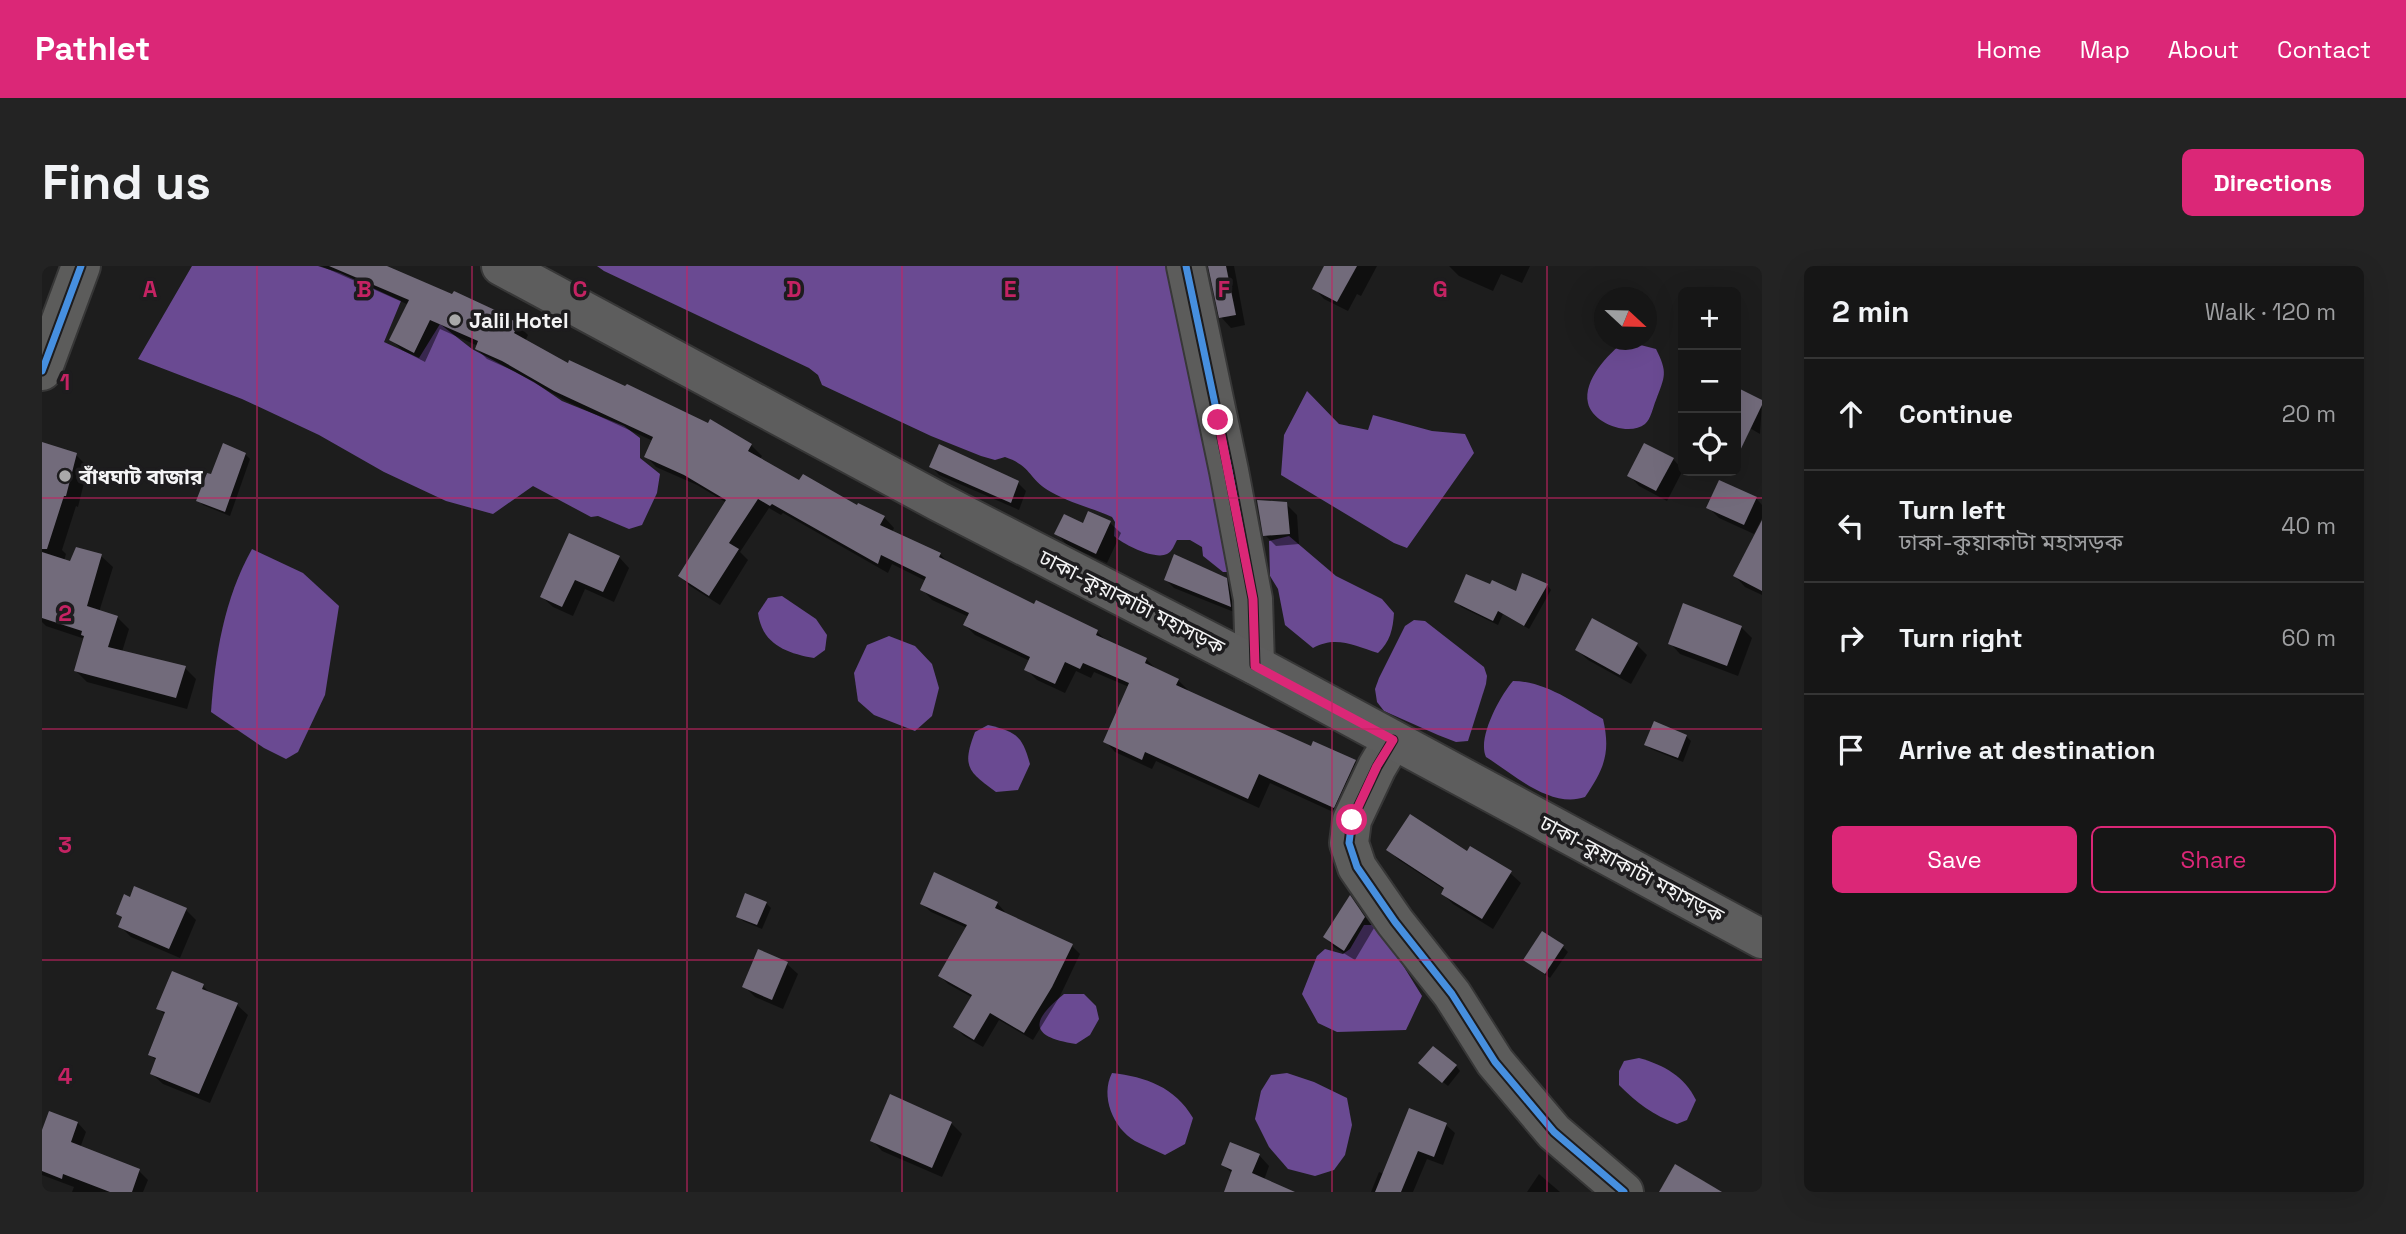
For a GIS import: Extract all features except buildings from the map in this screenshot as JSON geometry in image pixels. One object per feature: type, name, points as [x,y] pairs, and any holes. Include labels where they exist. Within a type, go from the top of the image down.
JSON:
[{"type":"main road","name":"ঢাকা-কুয়াকাটা মহাসড়ক","points":[[501,266],[939,502],[1255,666],[1762,939]]},
{"type":"street","points":[[42,371],[81,266]]},
{"type":"street","points":[[1186,266],[1253,599],[1255,666]]},
{"type":"street","points":[[1393,740],[1352,820],[1349,843],[1357,867],[1395,922],[1452,993],[1495,1062],[1554,1132],[1624,1192]]},
{"type":"shaded area","points":[[192,266],[318,266],[340,273],[401,301],[384,342],[419,358],[440,324],[472,349],[534,382],[562,401],[624,426],[640,438],[640,458],[660,474],[657,493],[642,525],[629,529],[598,516],[591,517],[533,486],[493,514],[446,501],[384,472],[319,435],[242,399],[138,359]]},
{"type":"shaded area","points":[[597,266],[1168,266],[1233,541],[1230,572],[1223,572],[1203,556],[1202,547],[1190,540],[1177,540],[1171,551],[1162,555],[1132,547],[1114,536],[1115,522],[1112,517],[1051,492],[1020,464],[1005,457],[995,460],[981,456],[931,436],[822,385],[818,375],[809,368]]},
{"type":"shaded area","points":[[1614,350],[1656,350],[1664,369],[1649,419],[1638,428],[1621,428],[1604,422],[1596,417],[1588,403],[1589,385],[1598,368]]},
{"type":"shaded area","points":[[1307,391],[1339,424],[1368,430],[1373,415],[1432,431],[1465,434],[1474,453],[1407,548],[1394,543],[1281,475],[1284,435]]},
{"type":"shaded area","points":[[1289,536],[1336,576],[1382,599],[1394,613],[1390,635],[1378,653],[1338,642],[1313,648],[1285,625],[1278,589],[1270,576],[1269,541]]},
{"type":"shaded area","points":[[252,549],[303,573],[339,606],[325,695],[298,752],[286,759],[264,748],[211,712],[222,628],[234,588]]},
{"type":"shaded area","points":[[782,596],[816,619],[827,635],[825,650],[814,658],[785,650],[770,640],[764,632],[758,613],[768,598]]},
{"type":"shaded area","points":[[1414,620],[1425,621],[1484,667],[1486,684],[1468,741],[1456,742],[1438,735],[1384,711],[1377,702],[1375,689],[1379,678],[1405,626]]},
{"type":"shaded area","points":[[889,636],[915,646],[932,664],[939,688],[932,716],[915,731],[874,715],[858,701],[854,673],[867,645]]},
{"type":"shaded area","points":[[1513,681],[1548,689],[1603,719],[1606,742],[1604,760],[1585,797],[1559,798],[1546,794],[1486,757],[1484,749],[1487,729],[1496,707]]},
{"type":"shaded area","points":[[988,725],[1012,733],[1024,747],[1030,764],[1018,790],[996,792],[979,779],[970,767],[969,753],[975,732]]},
{"type":"shaded area","points":[[1364,925],[1373,925],[1386,938],[1422,996],[1406,1030],[1337,1032],[1318,1023],[1302,994],[1317,956],[1325,949],[1343,954],[1350,949]]},
{"type":"shaded area","points":[[1064,994],[1084,994],[1096,1006],[1099,1019],[1090,1035],[1076,1044],[1050,1037],[1040,1026],[1045,1012]]},
{"type":"shaded area","points":[[1639,1058],[1665,1068],[1686,1084],[1696,1100],[1687,1120],[1677,1124],[1660,1117],[1619,1085],[1619,1071],[1624,1061]]},
{"type":"shaded area","points":[[1112,1073],[1148,1081],[1178,1098],[1193,1118],[1185,1144],[1165,1155],[1127,1135],[1115,1120],[1108,1101],[1107,1092]]},
{"type":"shaded area","points":[[1287,1073],[1347,1098],[1352,1125],[1345,1155],[1334,1170],[1315,1176],[1288,1169],[1269,1147],[1255,1119],[1261,1091],[1271,1075]]},
{"type":"cycle path","points":[[42,371],[81,266]]},
{"type":"cycle path","points":[[1186,266],[1253,599],[1255,665]]},
{"type":"cycle path","points":[[1393,740],[1352,820],[1349,843],[1357,867],[1395,922],[1452,994],[1495,1062],[1554,1132],[1624,1192]]},
{"type":"place","name":"Jalil Hotel","points":[[455,320]]},
{"type":"place","name":"বাঁধঘাট বাজার","points":[[65,476]]},
{"type":"route","points":[[1218,420],[1253,599],[1255,666],[1393,740],[1377,766],[1352,820]]}]
